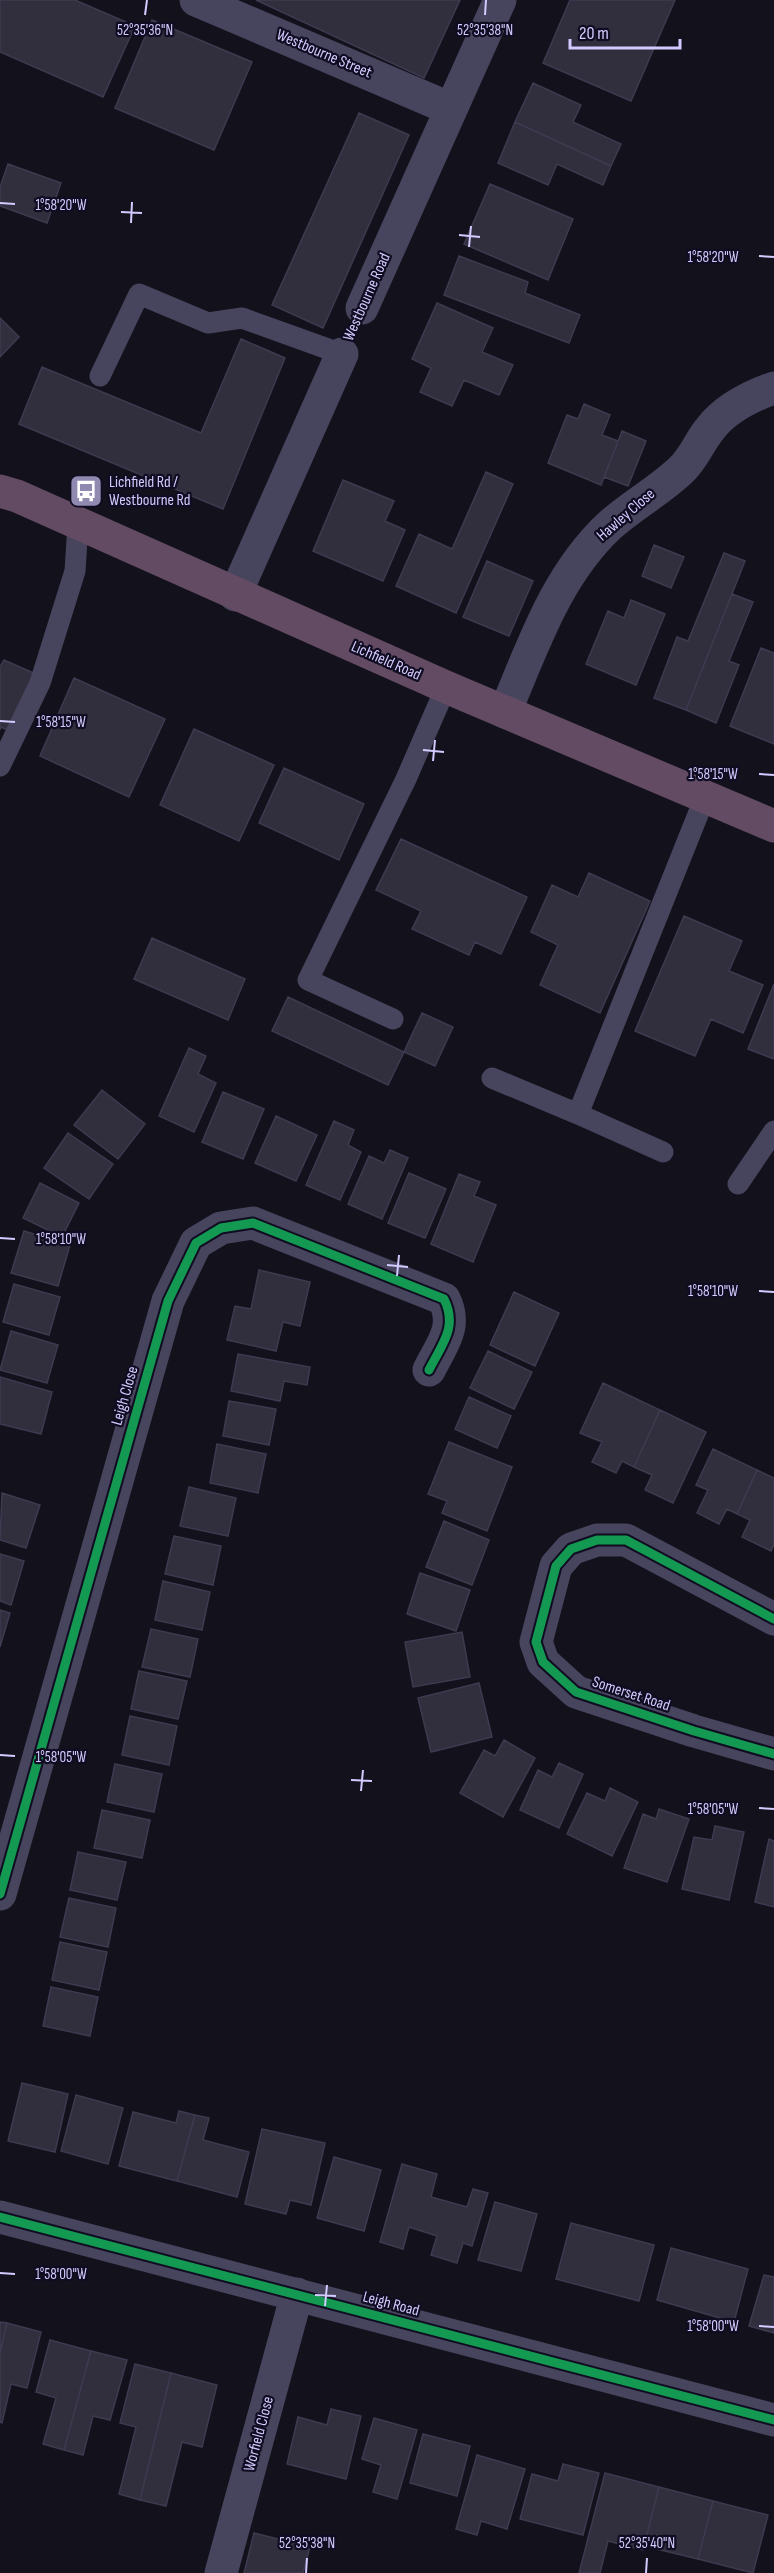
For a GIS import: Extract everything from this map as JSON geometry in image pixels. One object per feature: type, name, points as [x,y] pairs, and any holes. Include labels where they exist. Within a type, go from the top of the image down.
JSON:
[{"type":"highway","name":"Lichfield Road","points":[[0,491],[17,496],[446,687],[774,826]]},
{"type":"street","name":"Westbourne Street","points":[[196,0],[451,109]]},
{"type":"street","name":"Westbourne Road","points":[[362,308],[500,0]]},
{"type":"street","name":"Westbourne Road","points":[[235,595],[342,354]]},
{"type":"street","name":"Hawley Close","points":[[505,712],[551,604],[579,560],[609,526],[681,470],[696,452],[710,429],[734,407],[774,387]]},
{"type":"street","name":"Leigh Close","points":[[0,1894],[168,1300],[196,1242],[221,1228],[253,1223],[444,1299],[450,1312],[451,1325],[429,1370]]},
{"type":"street","name":"Somerset Road","points":[[774,1618],[626,1540],[597,1540],[571,1549],[556,1566],[536,1642],[543,1662],[576,1692],[694,1731],[774,1754]]},
{"type":"street","name":"Leigh Road","points":[[0,2217],[774,2420]]},
{"type":"street","name":"Worfield Close","points":[[221,2573],[297,2294]]},
{"type":"lane","points":[[100,376],[139,294],[208,323],[242,318],[342,354]]},
{"type":"lane","points":[[0,766],[40,683],[75,571],[78,524]]},
{"type":"lane","points":[[393,1019],[308,980],[406,779],[446,687]]},
{"type":"lane","points":[[578,1114],[705,797]]},
{"type":"lane","points":[[492,1078],[663,1152]]},
{"type":"lane","points":[[738,1184],[774,1131]]},
{"type":"building","points":[[0,0],[75,0],[135,26],[103,97],[0,52]]},
{"type":"building","points":[[256,0],[460,0],[424,78]]},
{"type":"building","points":[[570,0],[675,0],[631,101],[543,63]]},
{"type":"building","points":[[152,20],[252,62],[214,150],[115,108]]},
{"type":"building","points":[[533,83],[581,105],[573,122],[621,144],[611,166],[515,122]]},
{"type":"building","points":[[359,113],[409,135],[323,328],[272,305]]},
{"type":"building","points":[[515,122],[611,166],[603,185],[557,164],[548,185],[498,163]]},
{"type":"building","points":[[8,164],[61,183],[47,223],[0,206],[0,187]]},
{"type":"building","points":[[490,184],[573,219],[548,280],[464,244]]},
{"type":"building","points":[[459,256],[528,282],[525,293],[580,315],[569,343],[444,295]]},
{"type":"building","points":[[437,303],[493,328],[482,352],[513,365],[499,395],[464,380],[452,406],[420,392],[431,368],[412,359]]},
{"type":"building","points":[[0,318],[19,337],[0,357]]},
{"type":"building","points":[[241,339],[285,358],[223,509],[19,424],[42,367],[201,433]]},
{"type":"building","points":[[584,404],[610,415],[602,435],[618,441],[601,485],[548,463],[567,415],[578,419]]},
{"type":"building","points":[[622,431],[646,441],[628,486],[604,477]]},
{"type":"building","points":[[486,472],[513,484],[456,613],[396,586],[419,534],[452,549]]},
{"type":"building","points":[[343,480],[394,501],[385,521],[405,530],[383,581],[313,551]]},
{"type":"building","points":[[654,545],[684,557],[671,588],[642,576]]},
{"type":"building","points":[[724,553],[745,561],[686,710],[654,698],[677,637],[688,641]]},
{"type":"building","points":[[487,561],[533,581],[509,636],[463,617]]},
{"type":"building","points":[[732,594],[753,602],[729,661],[739,665],[716,723],[686,710]]},
{"type":"building","points":[[631,600],[665,614],[636,685],[586,664],[608,611],[624,618]]},
{"type":"building","points":[[761,648],[774,653],[774,744],[730,726]]},
{"type":"building","points":[[4,660],[40,676],[14,733],[1,727],[0,730],[0,667]]},
{"type":"building","points":[[74,678],[165,719],[129,797],[40,756]]},
{"type":"building","points":[[194,729],[274,765],[239,841],[160,805]]},
{"type":"building","points":[[284,768],[364,804],[339,860],[259,823]]},
{"type":"building","points":[[401,839],[527,897],[501,954],[475,942],[469,955],[412,929],[421,911],[376,890]]},
{"type":"building","points":[[589,873],[650,901],[600,1013],[540,985],[558,945],[531,932],[552,885],[578,897]]},
{"type":"building","points":[[684,916],[742,941],[729,971],[763,985],[743,1033],[711,1019],[695,1056],[635,1031]]},
{"type":"building","points":[[152,938],[245,979],[228,1020],[134,979]]},
{"type":"building","points":[[774,984],[774,1059],[748,1049]]},
{"type":"building","points":[[288,997],[404,1052],[388,1085],[272,1031]]},
{"type":"building","points":[[422,1013],[453,1027],[435,1066],[404,1052]]},
{"type":"building","points":[[189,1048],[206,1056],[198,1074],[216,1083],[194,1132],[159,1116]]},
{"type":"building","points":[[102,1090],[145,1124],[118,1159],[74,1125]]},
{"type":"building","points":[[223,1092],[264,1109],[243,1159],[202,1142]]},
{"type":"building","points":[[276,1116],[317,1135],[296,1181],[255,1163]]},
{"type":"building","points":[[334,1121],[354,1130],[348,1145],[361,1152],[340,1200],[306,1185]]},
{"type":"building","points":[[68,1133],[113,1164],[89,1199],[44,1168]]},
{"type":"building","points":[[390,1150],[408,1158],[382,1219],[348,1204],[369,1156],[384,1163]]},
{"type":"building","points":[[409,1173],[446,1189],[425,1238],[388,1223]]},
{"type":"building","points":[[459,1174],[480,1182],[474,1196],[496,1205],[473,1262],[431,1244]]},
{"type":"building","points":[[40,1183],[79,1203],[62,1237],[23,1218]]},
{"type":"building","points":[[24,1231],[70,1245],[58,1286],[11,1273]]},
{"type":"building","points":[[259,1270],[310,1282],[300,1326],[283,1322],[276,1351],[227,1340],[235,1306],[251,1309]]},
{"type":"building","points":[[14,1284],[60,1297],[49,1335],[3,1322]]},
{"type":"building","points":[[514,1292],[559,1313],[535,1366],[490,1345]]},
{"type":"building","points":[[11,1331],[58,1345],[47,1383],[0,1370]]},
{"type":"building","points":[[488,1351],[532,1372],[514,1409],[470,1388]]},
{"type":"building","points":[[238,1354],[310,1367],[307,1385],[284,1381],[280,1401],[231,1391]]},
{"type":"building","points":[[0,1377],[52,1392],[41,1434],[0,1424]]},
{"type":"building","points":[[603,1383],[660,1410],[634,1467],[622,1461],[616,1473],[592,1462],[602,1442],[580,1433]]},
{"type":"building","points":[[469,1397],[511,1416],[497,1448],[455,1429]]},
{"type":"building","points":[[229,1401],[276,1409],[269,1445],[223,1436]]},
{"type":"building","points":[[660,1410],[706,1432],[673,1503],[645,1490],[652,1475],[634,1467]]},
{"type":"building","points":[[449,1442],[512,1467],[487,1531],[442,1513],[447,1501],[428,1494]]},
{"type":"building","points":[[217,1444],[266,1454],[258,1493],[210,1483]]},
{"type":"building","points":[[713,1449],[757,1470],[737,1514],[727,1509],[719,1524],[697,1513],[708,1490],[696,1485]]},
{"type":"building","points":[[757,1470],[774,1478],[774,1544],[771,1551],[742,1537],[750,1520],[737,1514]]},
{"type":"building","points":[[189,1487],[236,1498],[228,1536],[180,1526]]},
{"type":"building","points":[[2,1493],[40,1505],[26,1548],[0,1540]]},
{"type":"building","points":[[444,1521],[489,1540],[472,1585],[426,1567]]},
{"type":"building","points":[[174,1536],[221,1546],[213,1585],[165,1574]]},
{"type":"building","points":[[0,1554],[24,1561],[11,1605],[0,1601]]},
{"type":"building","points":[[420,1573],[470,1590],[456,1631],[407,1614]]},
{"type":"building","points":[[163,1581],[210,1592],[202,1630],[155,1620]]},
{"type":"building","points":[[0,1610],[10,1613],[0,1647]]},
{"type":"building","points":[[151,1629],[198,1639],[190,1677],[142,1667]]},
{"type":"building","points":[[462,1632],[470,1677],[413,1687],[405,1642]]},
{"type":"building","points":[[139,1671],[187,1681],[178,1719],[131,1709]]},
{"type":"building","points":[[479,1683],[492,1737],[431,1752],[418,1698]]},
{"type":"building","points":[[130,1716],[177,1726],[169,1765],[122,1755]]},
{"type":"building","points":[[504,1740],[535,1758],[503,1817],[460,1793],[484,1750],[495,1756]]},
{"type":"building","points":[[559,1763],[583,1774],[559,1828],[520,1810],[538,1770],[552,1777]]},
{"type":"building","points":[[115,1764],[162,1774],[154,1812],[107,1802]]},
{"type":"building","points":[[610,1788],[638,1802],[612,1856],[567,1834],[587,1793],[605,1801]]},
{"type":"building","points":[[659,1809],[689,1819],[667,1882],[624,1868],[643,1814],[656,1819]]},
{"type":"building","points":[[102,1810],[150,1820],[142,1858],[94,1848]]},
{"type":"building","points":[[715,1826],[744,1832],[729,1900],[682,1889],[694,1837],[712,1840]]},
{"type":"building","points":[[769,1839],[774,1841],[774,1907],[755,1902]]},
{"type":"building","points":[[78,1852],[126,1862],[117,1900],[70,1890]]},
{"type":"building","points":[[69,1898],[116,1908],[108,1947],[60,1937]]},
{"type":"building","points":[[60,1942],[107,1952],[99,1990],[52,1980]]},
{"type":"building","points":[[51,1987],[98,1997],[90,2036],[43,2026]]},
{"type":"building","points":[[22,2083],[68,2094],[55,2152],[8,2141]]},
{"type":"building","points":[[76,2095],[123,2108],[108,2164],[61,2151]]},
{"type":"building","points":[[179,2111],[195,2115],[177,2181],[119,2166],[133,2112],[176,2123]]},
{"type":"building","points":[[195,2115],[209,2118],[203,2140],[249,2152],[237,2197],[177,2181]]},
{"type":"building","points":[[262,2129],[325,2143],[311,2205],[290,2200],[286,2214],[245,2204]]},
{"type":"building","points":[[334,2157],[381,2170],[364,2231],[317,2218]]},
{"type":"building","points":[[402,2164],[437,2174],[431,2197],[467,2207],[473,2189],[488,2193],[472,2246],[463,2243],[457,2263],[431,2255],[437,2236],[409,2227],[403,2249],[380,2242]]},
{"type":"building","points":[[495,2202],[537,2214],[521,2271],[478,2260]]},
{"type":"building","points":[[571,2223],[654,2245],[639,2301],[556,2279]]},
{"type":"building","points":[[671,2248],[748,2269],[734,2322],[657,2300]]},
{"type":"building","points":[[764,2275],[774,2277],[774,2333],[749,2326]]},
{"type":"building","points":[[0,2322],[7,2323],[0,2353]]},
{"type":"building","points":[[7,2323],[41,2332],[27,2388],[11,2384],[2,2423],[0,2422],[0,2353]]},
{"type":"building","points":[[50,2340],[91,2351],[64,2450],[43,2444],[56,2398],[36,2392]]},
{"type":"building","points":[[91,2351],[127,2360],[110,2420],[93,2416],[83,2455],[64,2450]]},
{"type":"building","points":[[135,2364],[171,2373],[140,2500],[119,2494],[136,2427],[120,2423]]},
{"type":"building","points":[[171,2373],[217,2385],[202,2447],[182,2442],[166,2506],[140,2500]]},
{"type":"building","points":[[331,2409],[361,2416],[346,2479],[287,2464],[298,2417],[327,2425]]},
{"type":"building","points":[[374,2418],[417,2430],[397,2499],[373,2492],[381,2465],[362,2459]]},
{"type":"building","points":[[423,2434],[470,2446],[457,2496],[410,2483]]},
{"type":"building","points":[[477,2455],[525,2469],[507,2529],[481,2521],[477,2535],[456,2529]]},
{"type":"building","points":[[563,2464],[599,2473],[583,2535],[520,2519],[532,2474],[558,2481]]},
{"type":"building","points":[[605,2473],[659,2487],[643,2550],[608,2541],[600,2573],[579,2573]]},
{"type":"building","points":[[659,2487],[713,2501],[698,2559],[644,2546]]},
{"type":"building","points":[[713,2501],[768,2515],[753,2573],[698,2559]]},
{"type":"building","points":[[254,2533],[310,2547],[303,2573],[244,2573]]},
{"type":"cycle path","points":[[0,1894],[168,1301],[196,1243],[221,1228],[253,1223],[444,1299],[448,1309],[449,1327],[429,1370]]},
{"type":"cycle path","points":[[774,1619],[626,1540],[597,1540],[571,1549],[556,1566],[536,1642],[543,1662],[576,1692],[694,1731],[774,1754]]},
{"type":"cycle path","points":[[0,2217],[774,2420]]},
{"type":"place","name":"Lichfield Rd / Westbourne Rd","points":[[86,491]]}]
